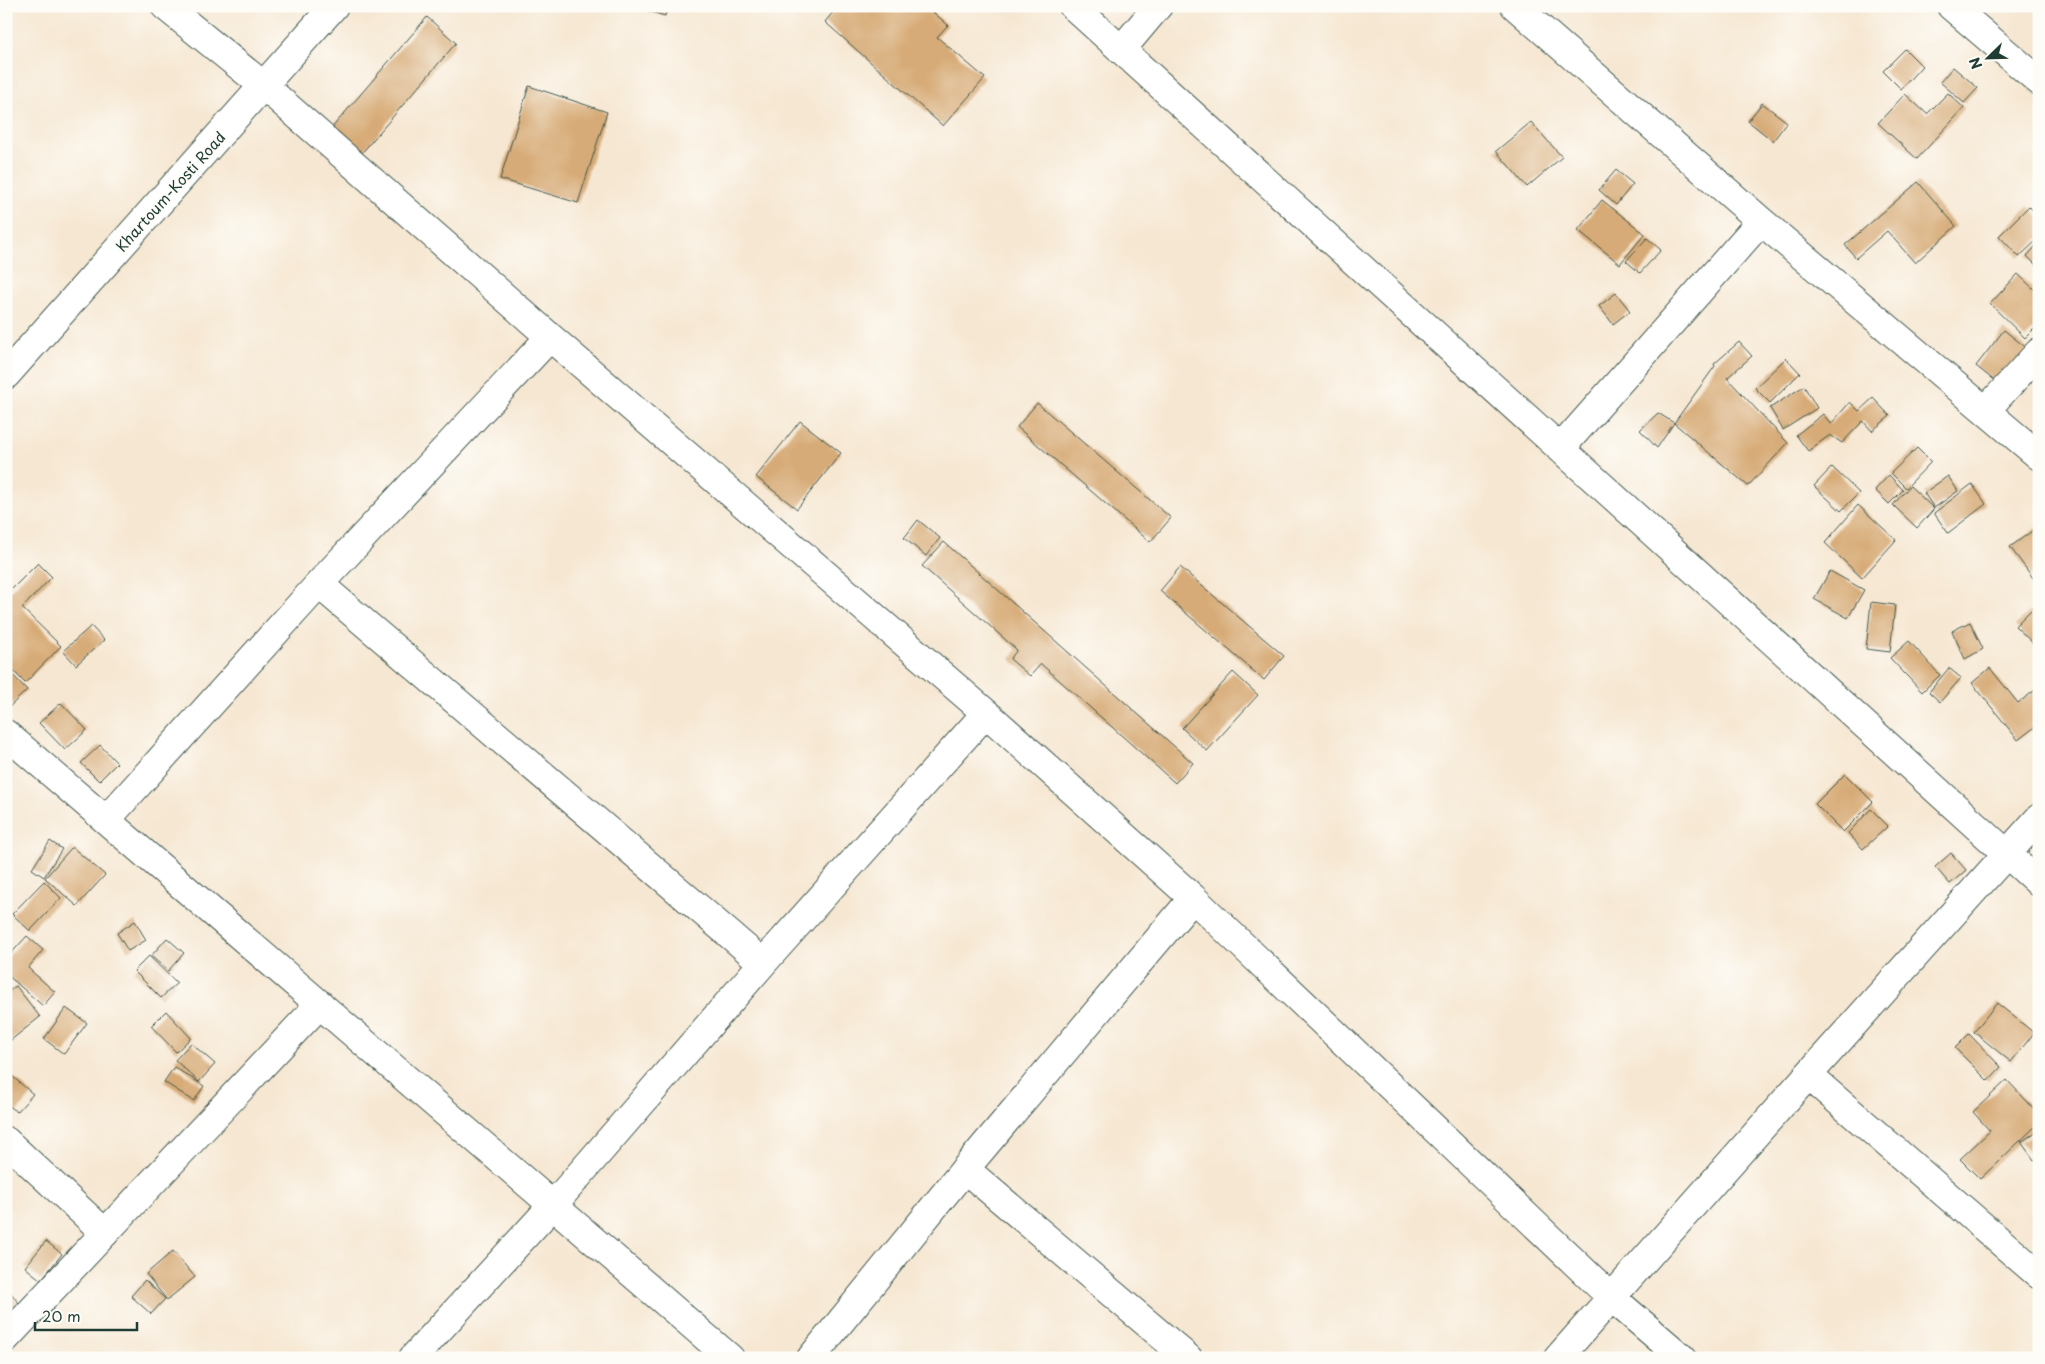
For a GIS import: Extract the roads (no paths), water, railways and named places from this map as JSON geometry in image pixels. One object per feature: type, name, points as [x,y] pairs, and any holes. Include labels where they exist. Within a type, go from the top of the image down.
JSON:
[{"type":"main road","points":[[165,6],[264,86],[550,338],[986,713],[1193,898],[1611,1297],[1682,1358]]},
{"type":"main road","name":"Khartoum-Kosti Road","points":[[6,375],[334,6]]},
{"type":"main road","points":[[1072,6],[2039,883]]},
{"type":"main road","points":[[1121,50],[1158,6]]},
{"type":"main road","points":[[1951,6],[2039,81]]},
{"type":"main road","points":[[1523,9],[1761,221],[2039,456]]},
{"type":"main road","points":[[1560,449],[1761,221]]},
{"type":"main road","points":[[106,820],[319,584],[550,338]]},
{"type":"main road","points":[[1986,410],[2039,352]]},
{"type":"main road","points":[[319,584],[763,963]]},
{"type":"main road","points":[[413,1358],[553,1205],[763,963],[986,713]]},
{"type":"main road","points":[[6,734],[730,1358]]},
{"type":"main road","points":[[1558,1358],[1808,1075],[2039,818]]},
{"type":"main road","points":[[811,1358],[965,1169],[1193,898]]},
{"type":"main road","points":[[6,1338],[320,1004]]},
{"type":"main road","points":[[1808,1075],[2039,1275]]},
{"type":"main road","points":[[6,1141],[105,1233]]},
{"type":"main road","points":[[965,1169],[1188,1358]]}]
